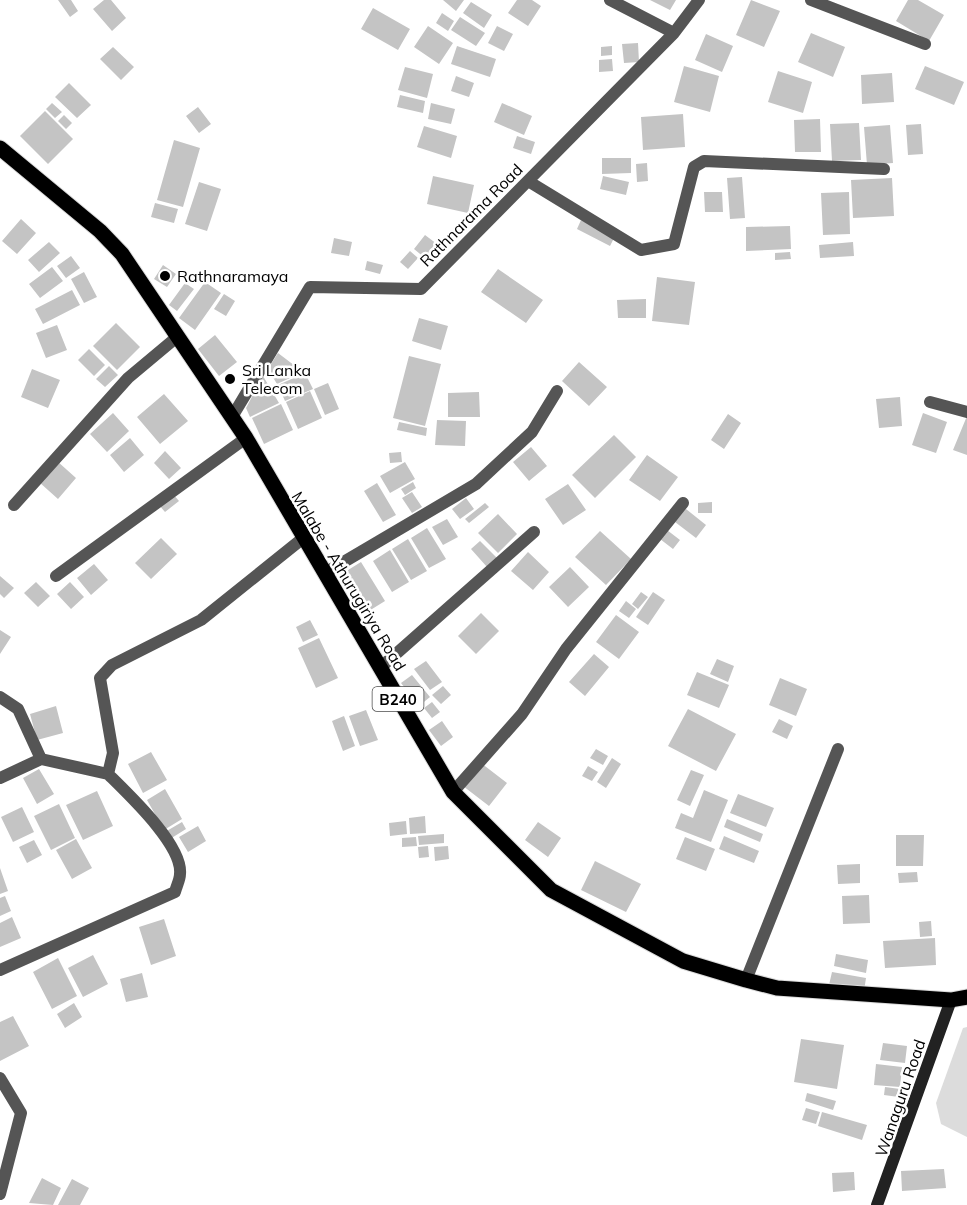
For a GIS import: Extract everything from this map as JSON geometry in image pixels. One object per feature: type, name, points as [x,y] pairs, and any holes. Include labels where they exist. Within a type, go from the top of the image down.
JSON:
[{"type":"main road","name":"Malabe - Athurugiriya Road","points":[[0,148],[100,231],[122,254],[246,438],[302,539],[325,573],[453,792],[551,890],[683,961],[777,988],[951,1000],[967,997]]},
{"type":"street","points":[[610,0],[674,33]]},
{"type":"street","name":"Rathnarama Road","points":[[232,417],[310,287],[421,289],[674,33],[699,0]]},
{"type":"street","points":[[811,0],[925,44]]},
{"type":"street","points":[[528,181],[641,250],[674,244],[694,166],[704,160],[884,169]]},
{"type":"street","points":[[14,504],[128,378],[177,337]]},
{"type":"street","points":[[325,573],[476,484],[532,432],[557,391]]},
{"type":"street","points":[[930,402],[967,412]]},
{"type":"street","points":[[56,576],[246,438]]},
{"type":"street","points":[[453,792],[522,714],[566,649],[683,503]]},
{"type":"street","points":[[380,668],[534,532]]},
{"type":"street","points":[[108,774],[113,753],[100,678],[112,664],[201,620],[302,539]]},
{"type":"street","points":[[0,697],[18,709],[41,759]]},
{"type":"street","points":[[746,980],[838,749]]},
{"type":"street","points":[[0,778],[41,759],[108,774],[148,814],[169,843],[181,873],[175,892],[0,970]]},
{"type":"street","name":"Wanaguru Road","points":[[877,1205],[951,1000]]},
{"type":"street","points":[[0,1078],[21,1113],[0,1194]]},
{"type":"shaded area","points":[[967,1027],[967,1137],[941,1124],[936,1103],[963,1028]]},
{"type":"building","points":[[58,0],[71,0],[78,11],[70,17]]},
{"type":"building","points":[[104,0],[111,0],[126,18],[112,31],[93,9]]},
{"type":"building","points":[[443,0],[464,0],[456,11]]},
{"type":"building","points":[[517,0],[532,0],[541,6],[528,26],[508,13]]},
{"type":"building","points":[[650,0],[676,0],[670,10]]},
{"type":"building","points":[[751,0],[780,11],[764,47],[736,35]]},
{"type":"building","points":[[908,0],[918,0],[944,15],[929,41],[896,21]]},
{"type":"building","points":[[471,2],[492,15],[484,28],[463,13]]},
{"type":"building","points":[[373,8],[410,29],[398,50],[361,29]]},
{"type":"building","points":[[442,13],[454,21],[448,31],[436,23]]},
{"type":"building","points":[[460,17],[485,33],[476,46],[451,30]]},
{"type":"building","points":[[428,26],[453,43],[439,64],[414,47]]},
{"type":"building","points":[[497,26],[513,34],[504,51],[488,43]]},
{"type":"building","points":[[811,33],[845,47],[833,77],[798,62]]},
{"type":"building","points":[[706,34],[733,46],[722,72],[695,60]]},
{"type":"building","points":[[638,43],[639,62],[624,63],[622,44]]},
{"type":"building","points":[[457,46],[496,59],[490,77],[451,64]]},
{"type":"building","points":[[612,46],[612,55],[601,56],[601,47]]},
{"type":"building","points":[[113,47],[134,67],[121,80],[100,59]]},
{"type":"building","points":[[612,59],[613,71],[599,72],[599,60]]},
{"type":"building","points":[[684,66],[719,76],[710,112],[674,102]]},
{"type":"building","points":[[925,66],[964,82],[954,105],[915,89]]},
{"type":"building","points":[[405,67],[433,74],[427,98],[398,90]]},
{"type":"building","points":[[778,71],[812,82],[803,113],[768,102]]},
{"type":"building","points":[[892,73],[894,102],[862,104],[861,75]]},
{"type":"building","points":[[456,76],[474,83],[469,97],[451,91]]},
{"type":"building","points":[[69,83],[91,105],[77,118],[55,97]]},
{"type":"building","points":[[400,95],[425,101],[423,113],[397,107]]},
{"type":"building","points":[[52,103],[62,112],[55,118],[46,109]]},
{"type":"building","points":[[431,103],[455,109],[451,124],[428,119]]},
{"type":"building","points":[[502,103],[532,116],[524,135],[494,122]]},
{"type":"building","points":[[198,107],[211,124],[199,133],[186,116]]},
{"type":"building","points":[[45,111],[73,139],[48,164],[20,136]]},
{"type":"building","points":[[683,114],[685,147],[643,150],[641,117]]},
{"type":"building","points":[[64,115],[72,123],[66,129],[58,121]]},
{"type":"building","points":[[820,119],[821,152],[795,152],[794,120]]},
{"type":"building","points":[[859,123],[861,160],[832,161],[830,124]]},
{"type":"building","points":[[921,124],[923,154],[908,155],[906,125]]},
{"type":"building","points":[[890,125],[893,163],[867,165],[864,127]]},
{"type":"building","points":[[424,126],[457,136],[451,158],[417,147]]},
{"type":"building","points":[[517,136],[535,142],[531,154],[513,148]]},
{"type":"building","points":[[174,140],[200,148],[183,207],[157,200]]},
{"type":"building","points":[[602,158],[631,158],[631,173],[602,174]]},
{"type":"building","points":[[647,163],[648,181],[637,182],[636,164]]},
{"type":"building","points":[[433,176],[474,185],[468,213],[427,204]]},
{"type":"building","points":[[603,176],[629,182],[626,195],[600,189]]},
{"type":"building","points":[[742,177],[745,218],[730,219],[727,178]]},
{"type":"building","points":[[892,178],[894,216],[853,218],[851,180]]},
{"type":"building","points":[[199,182],[221,189],[207,231],[185,224]]},
{"type":"building","points":[[704,192],[722,192],[723,212],[705,212]]},
{"type":"building","points":[[849,192],[850,234],[823,235],[821,193]]},
{"type":"building","points":[[155,203],[178,209],[174,223],[151,217]]},
{"type":"building","points":[[21,219],[36,233],[17,254],[2,241]]},
{"type":"building","points":[[581,220],[615,236],[610,246],[577,229]]},
{"type":"building","points":[[790,226],[791,249],[746,251],[746,227]]},
{"type":"building","points":[[425,235],[437,244],[425,258],[414,249]]},
{"type":"building","points":[[334,238],[352,242],[349,256],[331,253]]},
{"type":"building","points":[[49,242],[60,253],[39,272],[28,260]]},
{"type":"building","points":[[853,242],[854,256],[820,258],[819,245]]},
{"type":"building","points":[[410,251],[418,258],[408,269],[400,262]]},
{"type":"building","points":[[790,252],[791,259],[775,260],[775,253]]},
{"type":"building","points":[[71,256],[80,268],[66,278],[57,266]]},
{"type":"building","points":[[367,261],[383,265],[380,274],[365,270]]},
{"type":"building","name":"Rathnaramaya","points":[[163,265],[176,274],[167,287],[154,279]]},
{"type":"building","points":[[52,267],[63,281],[40,298],[29,284]]},
{"type":"building","points":[[498,269],[543,300],[526,323],[481,292]]},
{"type":"building","points":[[84,272],[97,297],[84,303],[71,279]]},
{"type":"building","points":[[657,277],[695,282],[689,325],[652,321]]},
{"type":"building","points":[[205,282],[221,293],[195,330],[179,318]]},
{"type":"building","points":[[185,283],[194,289],[177,311],[169,305]]},
{"type":"building","points":[[72,290],[80,305],[43,324],[35,309]]},
{"type":"building","points":[[224,294],[235,301],[226,316],[214,309]]},
{"type":"building","points":[[646,299],[646,318],[618,318],[617,300]]},
{"type":"building","points":[[419,318],[448,326],[441,350],[412,341]]},
{"type":"building","points":[[116,323],[140,347],[117,370],[93,346]]},
{"type":"building","points":[[57,325],[67,350],[46,358],[36,333]]},
{"type":"building","points":[[215,335],[237,362],[219,376],[198,349]]},
{"type":"building","points":[[89,349],[105,365],[94,376],[78,360]]},
{"type":"building","points":[[278,353],[303,372],[277,384],[268,369]]},
{"type":"building","points":[[409,356],[441,364],[425,426],[393,418]]},
{"type":"building","points":[[579,362],[607,387],[589,406],[562,381]]},
{"type":"building","points":[[109,366],[118,375],[105,387],[96,379]]},
{"type":"building","points":[[32,369],[60,380],[48,408],[21,397]]},
{"type":"building","points":[[305,373],[313,389],[285,401],[278,385]]},
{"type":"building","points":[[263,376],[279,403],[250,417],[246,408]]},
{"type":"building","points":[[328,383],[339,409],[325,415],[314,389]]},
{"type":"building","points":[[310,391],[322,418],[298,429],[286,402]]},
{"type":"building","points":[[479,392],[480,417],[448,417],[448,393]]},
{"type":"building","points":[[164,394],[188,421],[160,444],[137,417]]},
{"type":"building","points":[[900,397],[902,426],[879,428],[876,399]]},
{"type":"building","points":[[281,404],[293,430],[264,444],[252,418]]},
{"type":"building","points":[[113,413],[129,431],[107,452],[90,434]]},
{"type":"building","points":[[923,413],[947,422],[936,453],[912,445]]},
{"type":"building","points":[[728,414],[741,423],[724,449],[711,440]]},
{"type":"building","points":[[967,416],[967,455],[953,450]]},
{"type":"building","points":[[437,420],[466,421],[465,446],[435,445]]},
{"type":"building","points":[[399,422],[427,428],[426,436],[397,430]]},
{"type":"building","points":[[614,435],[636,457],[595,498],[572,475]]},
{"type":"building","points":[[130,438],[144,455],[124,472],[110,455]]},
{"type":"building","points":[[531,447],[547,466],[529,481],[513,462]]},
{"type":"building","points":[[165,451],[181,468],[169,479],[154,463]]},
{"type":"building","points":[[401,452],[402,462],[390,463],[389,453]]},
{"type":"building","points":[[647,455],[678,477],[660,501],[629,480]]},
{"type":"building","points":[[57,461],[76,478],[58,499],[39,482]]},
{"type":"building","points":[[405,462],[415,479],[390,493],[380,476]]},
{"type":"building","points":[[413,482],[416,488],[405,495],[401,489]]},
{"type":"building","points":[[377,483],[396,515],[383,522],[364,491]]},
{"type":"building","points":[[568,484],[586,510],[563,525],[545,499]]},
{"type":"building","points":[[412,492],[422,507],[412,513],[402,498]]},
{"type":"building","points":[[173,494],[179,501],[165,512],[159,505]]},
{"type":"building","points":[[466,498],[474,509],[460,519],[452,509]]},
{"type":"building","points":[[712,502],[712,513],[698,513],[698,503]]},
{"type":"building","points":[[485,503],[489,507],[469,523],[465,519]]},
{"type":"building","points":[[686,509],[706,525],[696,538],[675,522]]},
{"type":"building","points":[[498,514],[517,534],[498,553],[478,533]]},
{"type":"building","points":[[447,519],[458,537],[443,545],[432,527]]},
{"type":"building","points":[[427,528],[446,559],[429,568],[411,538]]},
{"type":"building","points":[[667,530],[680,540],[673,549],[660,539]]},
{"type":"building","points":[[600,531],[631,559],[606,585],[575,557]]},
{"type":"building","points":[[161,538],[177,554],[151,579],[135,563]]},
{"type":"building","points":[[408,539],[427,571],[411,580],[392,549]]},
{"type":"building","points":[[480,541],[497,558],[487,567],[471,549]]},
{"type":"building","points":[[390,550],[409,582],[392,592],[373,561]]},
{"type":"building","points":[[528,552],[549,572],[533,590],[511,571]]},
{"type":"building","points":[[361,562],[385,601],[364,614],[340,575]]},
{"type":"building","points":[[94,564],[108,580],[91,595],[77,578]]},
{"type":"building","points":[[570,567],[589,587],[568,607],[549,587]]},
{"type":"building","points":[[0,576],[14,588],[4,598],[0,594]]},
{"type":"building","points":[[36,582],[50,596],[38,607],[24,593]]},
{"type":"building","points":[[70,582],[84,597],[71,609],[57,594]]},
{"type":"building","points":[[641,592],[648,597],[638,609],[632,604]]},
{"type":"building","points":[[653,592],[665,600],[648,625],[636,617]]},
{"type":"building","points":[[626,601],[636,609],[629,618],[619,611]]},
{"type":"building","points":[[481,613],[499,631],[476,654],[458,636]]},
{"type":"building","points":[[616,615],[639,632],[619,659],[596,642]]},
{"type":"building","points":[[310,620],[318,635],[303,642],[296,627]]},
{"type":"building","points":[[0,630],[11,637],[0,654]]},
{"type":"building","points":[[319,638],[338,678],[316,688],[298,648]]},
{"type":"building","points":[[594,654],[609,667],[585,696],[569,682]]},
{"type":"building","points":[[717,659],[734,666],[728,682],[710,674]]},
{"type":"building","points":[[426,661],[442,682],[430,690],[414,669]]},
{"type":"building","points":[[697,672],[729,685],[719,708],[687,695]]},
{"type":"building","points":[[412,675],[430,697],[419,706],[401,683]]},
{"type":"building","points":[[780,678],[807,689],[796,716],[769,705]]},
{"type":"building","points":[[443,686],[451,695],[441,704],[432,695]]},
{"type":"building","points":[[432,702],[440,712],[432,718],[424,708]]},
{"type":"building","points":[[56,706],[63,733],[37,740],[30,714]]},
{"type":"building","points":[[688,709],[736,734],[716,771],[668,746]]},
{"type":"building","points":[[366,710],[378,740],[360,746],[349,716]]},
{"type":"building","points":[[344,716],[355,746],[343,751],[332,721]]},
{"type":"building","points":[[779,719],[793,726],[787,739],[772,732]]},
{"type":"building","points":[[442,721],[453,737],[441,746],[429,730]]},
{"type":"building","points":[[596,749],[608,756],[603,765],[590,758]]},
{"type":"building","points":[[151,752],[167,780],[143,793],[128,764]]},
{"type":"building","points":[[612,758],[621,764],[606,788],[597,782]]},
{"type":"building","points":[[481,763],[507,783],[489,806],[463,786]]},
{"type":"building","points":[[588,766],[598,772],[592,781],[582,776]]},
{"type":"building","points":[[39,769],[54,794],[37,804],[23,778]]},
{"type":"building","points":[[691,770],[704,775],[690,806],[677,800]]},
{"type":"building","points":[[165,789],[182,819],[164,830],[147,800]]},
{"type":"building","points":[[704,790],[728,800],[711,842],[675,828],[681,813],[693,818]]},
{"type":"building","points":[[97,791],[113,826],[83,840],[66,805]]},
{"type":"building","points":[[738,794],[774,808],[766,827],[730,813]]},
{"type":"building","points":[[59,804],[75,838],[51,850],[34,816]]},
{"type":"building","points":[[22,807],[34,832],[13,842],[1,817]]},
{"type":"building","points":[[425,816],[426,833],[410,834],[409,818]]},
{"type":"building","points":[[727,819],[763,834],[760,842],[724,827]]},
{"type":"building","points":[[406,821],[407,834],[390,836],[389,823]]},
{"type":"building","points":[[182,822],[186,829],[170,839],[165,832]]},
{"type":"building","points":[[538,822],[561,838],[548,857],[525,840]]},
{"type":"building","points":[[198,826],[206,841],[188,852],[179,837]]},
{"type":"building","points":[[444,834],[444,843],[419,845],[418,836]]},
{"type":"building","points":[[896,835],[924,835],[923,866],[896,866]]},
{"type":"building","points":[[724,836],[759,851],[754,863],[719,849]]},
{"type":"building","points":[[416,837],[417,846],[402,847],[402,838]]},
{"type":"building","points":[[685,837],[715,849],[706,871],[676,859]]},
{"type":"building","points":[[76,839],[92,868],[72,879],[56,850]]},
{"type":"building","points":[[34,840],[42,855],[27,863],[19,847]]},
{"type":"building","points":[[428,846],[429,857],[419,858],[418,847]]},
{"type":"building","points":[[448,846],[449,859],[435,861],[434,847]]},
{"type":"building","points":[[595,861],[641,884],[626,912],[581,890]]},
{"type":"building","points":[[860,864],[860,883],[838,884],[837,865]]},
{"type":"building","points":[[0,868],[8,891],[0,894]]},
{"type":"building","points":[[917,872],[918,882],[899,883],[898,873]]},
{"type":"building","points":[[869,895],[870,923],[843,924],[842,896]]},
{"type":"building","points":[[5,896],[11,911],[0,916],[0,898]]},
{"type":"building","points":[[12,917],[21,938],[0,947],[0,923]]},
{"type":"building","points":[[164,919],[176,956],[151,965],[139,927]]},
{"type":"building","points":[[931,921],[932,936],[920,937],[919,922]]},
{"type":"building","points":[[935,938],[936,965],[885,968],[883,941]]},
{"type":"building","points":[[836,954],[868,960],[866,973],[834,966]]},
{"type":"building","points":[[93,955],[108,984],[83,997],[68,968]]},
{"type":"building","points":[[58,958],[77,996],[52,1009],[33,972]]},
{"type":"building","points":[[832,972],[866,978],[864,991],[829,985]]},
{"type":"building","points":[[142,973],[148,997],[126,1002],[120,979]]},
{"type":"building","points":[[74,1003],[82,1017],[65,1028],[57,1014]]},
{"type":"building","points":[[13,1016],[29,1046],[0,1061],[0,1022]]},
{"type":"building","points":[[801,1039],[844,1045],[837,1089],[794,1082]]},
{"type":"building","points":[[883,1043],[907,1046],[905,1063],[880,1060]]},
{"type":"building","points":[[876,1064],[902,1067],[900,1087],[874,1085]]},
{"type":"building","points":[[885,1087],[900,1089],[899,1097],[884,1095]]},
{"type":"building","points":[[807,1093],[836,1101],[833,1110],[805,1101]]},
{"type":"building","points":[[806,1108],[820,1112],[816,1124],[802,1120]]},
{"type":"building","points":[[822,1112],[867,1125],[862,1140],[818,1126]]},
{"type":"building","points":[[944,1169],[946,1188],[902,1191],[901,1171]]},
{"type":"building","points":[[854,1172],[855,1190],[833,1192],[832,1173]]},
{"type":"building","points":[[42,1178],[61,1188],[53,1205],[29,1203]]},
{"type":"building","points":[[72,1179],[89,1188],[80,1205],[58,1205]]},
{"type":"place","name":"Rathnaramaya","points":[[165,276]]},
{"type":"place","name":"Sri Lanka Telecom","points":[[230,379]]}]
